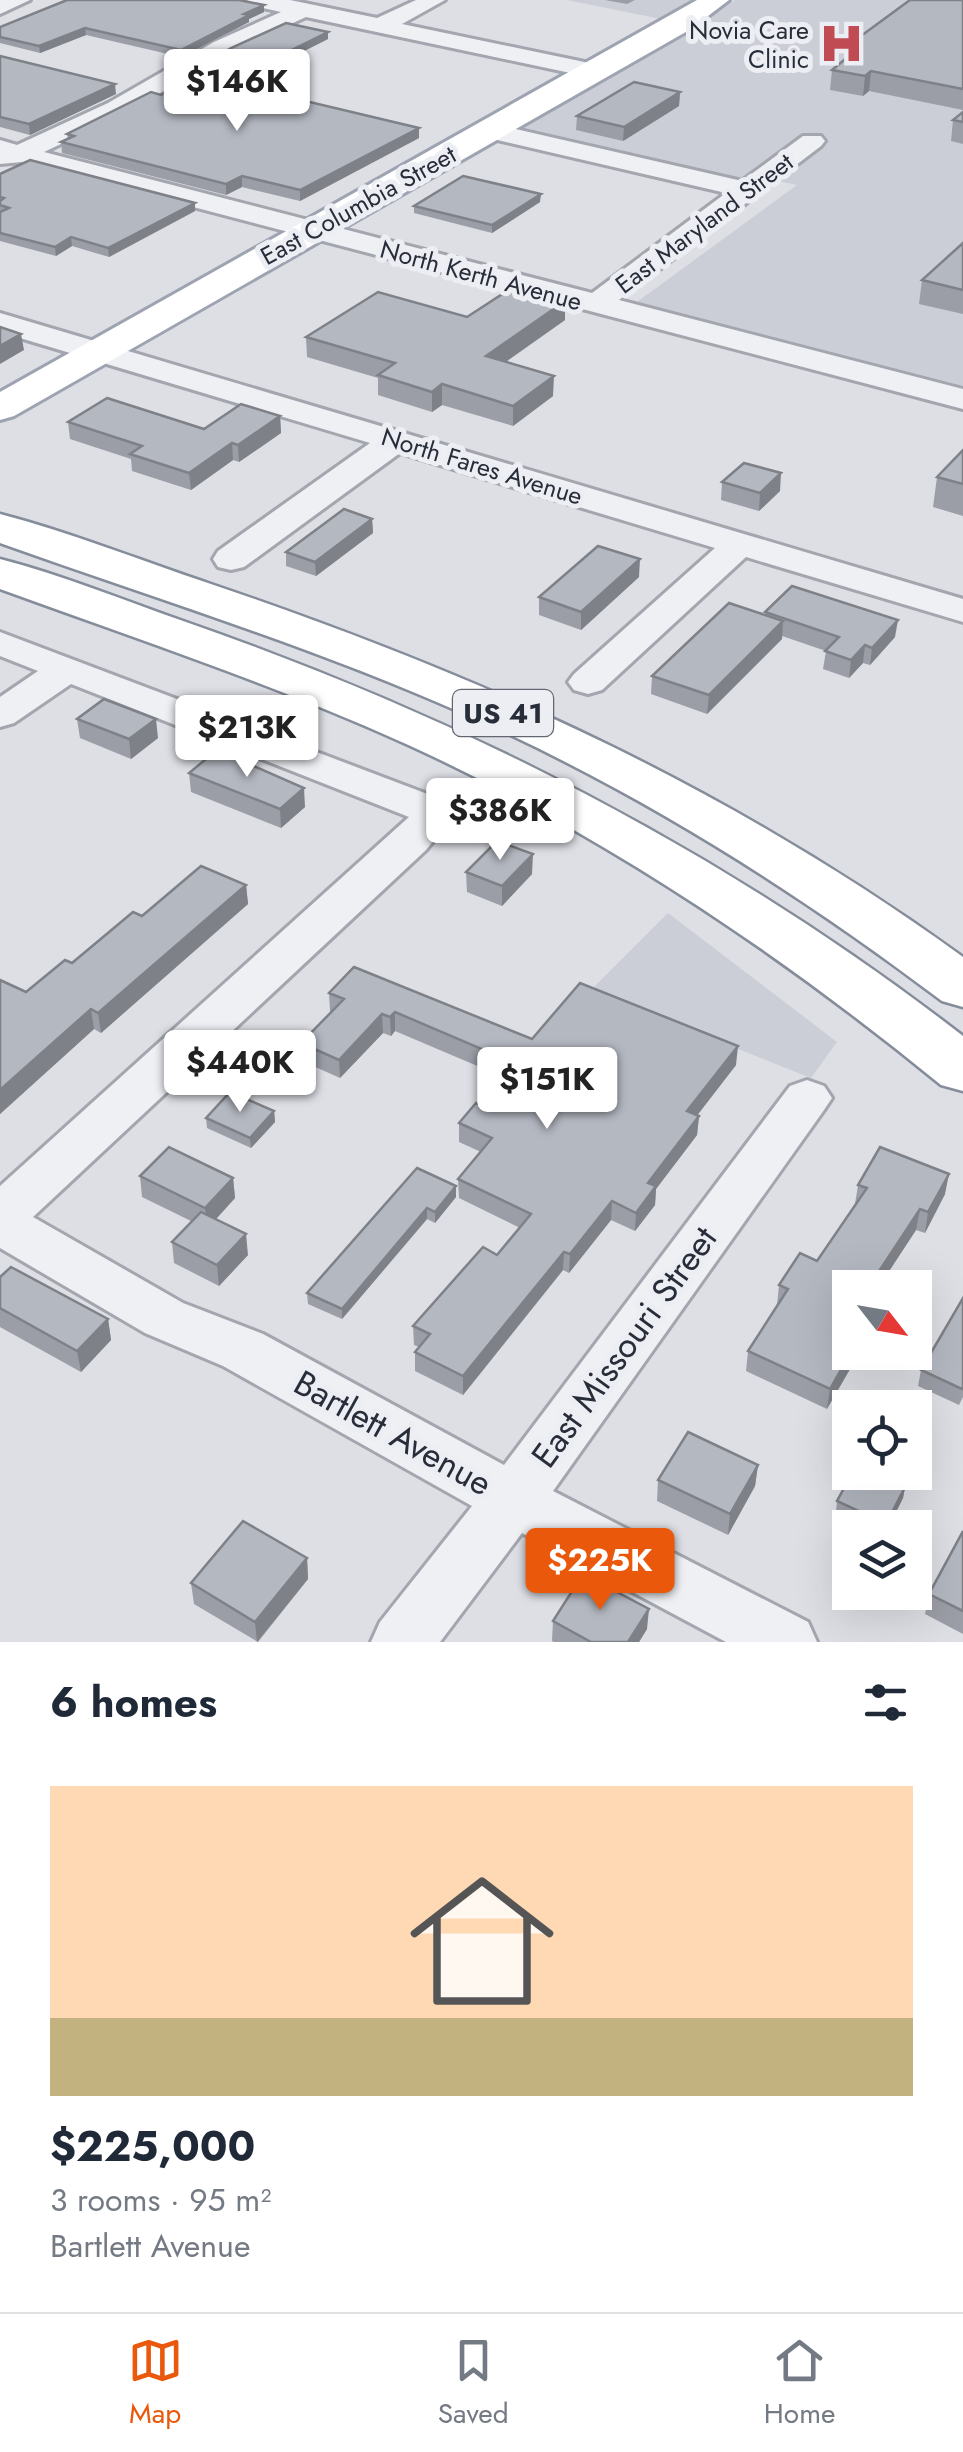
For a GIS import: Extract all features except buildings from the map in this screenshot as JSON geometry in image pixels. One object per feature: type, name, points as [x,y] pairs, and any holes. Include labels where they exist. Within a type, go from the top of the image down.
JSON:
[{"type":"highway","name":"US 41","points":[[0,528],[354,653],[490,706],[604,761],[729,829],[864,914],[963,987]]},
{"type":"highway","name":"US 41","points":[[0,574],[367,708],[504,770],[659,853],[736,902],[858,987],[963,1070]]},
{"type":"main road","name":"East Columbia Street","points":[[0,408],[715,0]]},
{"type":"street","points":[[0,7],[20,0]]},
{"type":"street","points":[[258,0],[594,72]]},
{"type":"street","points":[[381,26],[434,0]]},
{"type":"street","points":[[6,154],[144,94],[222,47],[303,10]]},
{"type":"street","points":[[490,131],[748,190]]},
{"type":"street","name":"East Maryland Street","points":[[596,304],[812,141]]},
{"type":"street","name":"North Kerth Avenue","points":[[6,154],[963,400]]},
{"type":"street","name":"North Fares Avenue","points":[[0,322],[963,611]]},
{"type":"street","points":[[231,559],[396,440]]},
{"type":"street","points":[[588,682],[740,544]]},
{"type":"street","points":[[0,644],[423,807],[430,813],[430,819],[411,841],[0,1220]]},
{"type":"street","points":[[0,715],[67,669]]},
{"type":"street","name":"East Missouri Street","points":[[402,1642],[513,1500],[807,1098]]},
{"type":"street","name":"Bartlett Avenue","points":[[0,1220],[164,1318],[244,1350],[513,1500],[786,1642]]},
{"type":"shaded area","points":[[567,0],[712,0],[681,23]]},
{"type":"shaded area","points":[[735,0],[963,0],[963,386],[637,302],[797,185],[763,178],[737,182],[519,130]]},
{"type":"shaded area","points":[[668,913],[837,1042],[811,1078],[591,990]]},
{"type":"place","name":"Novia Care Clinic","points":[[842,44]]}]
